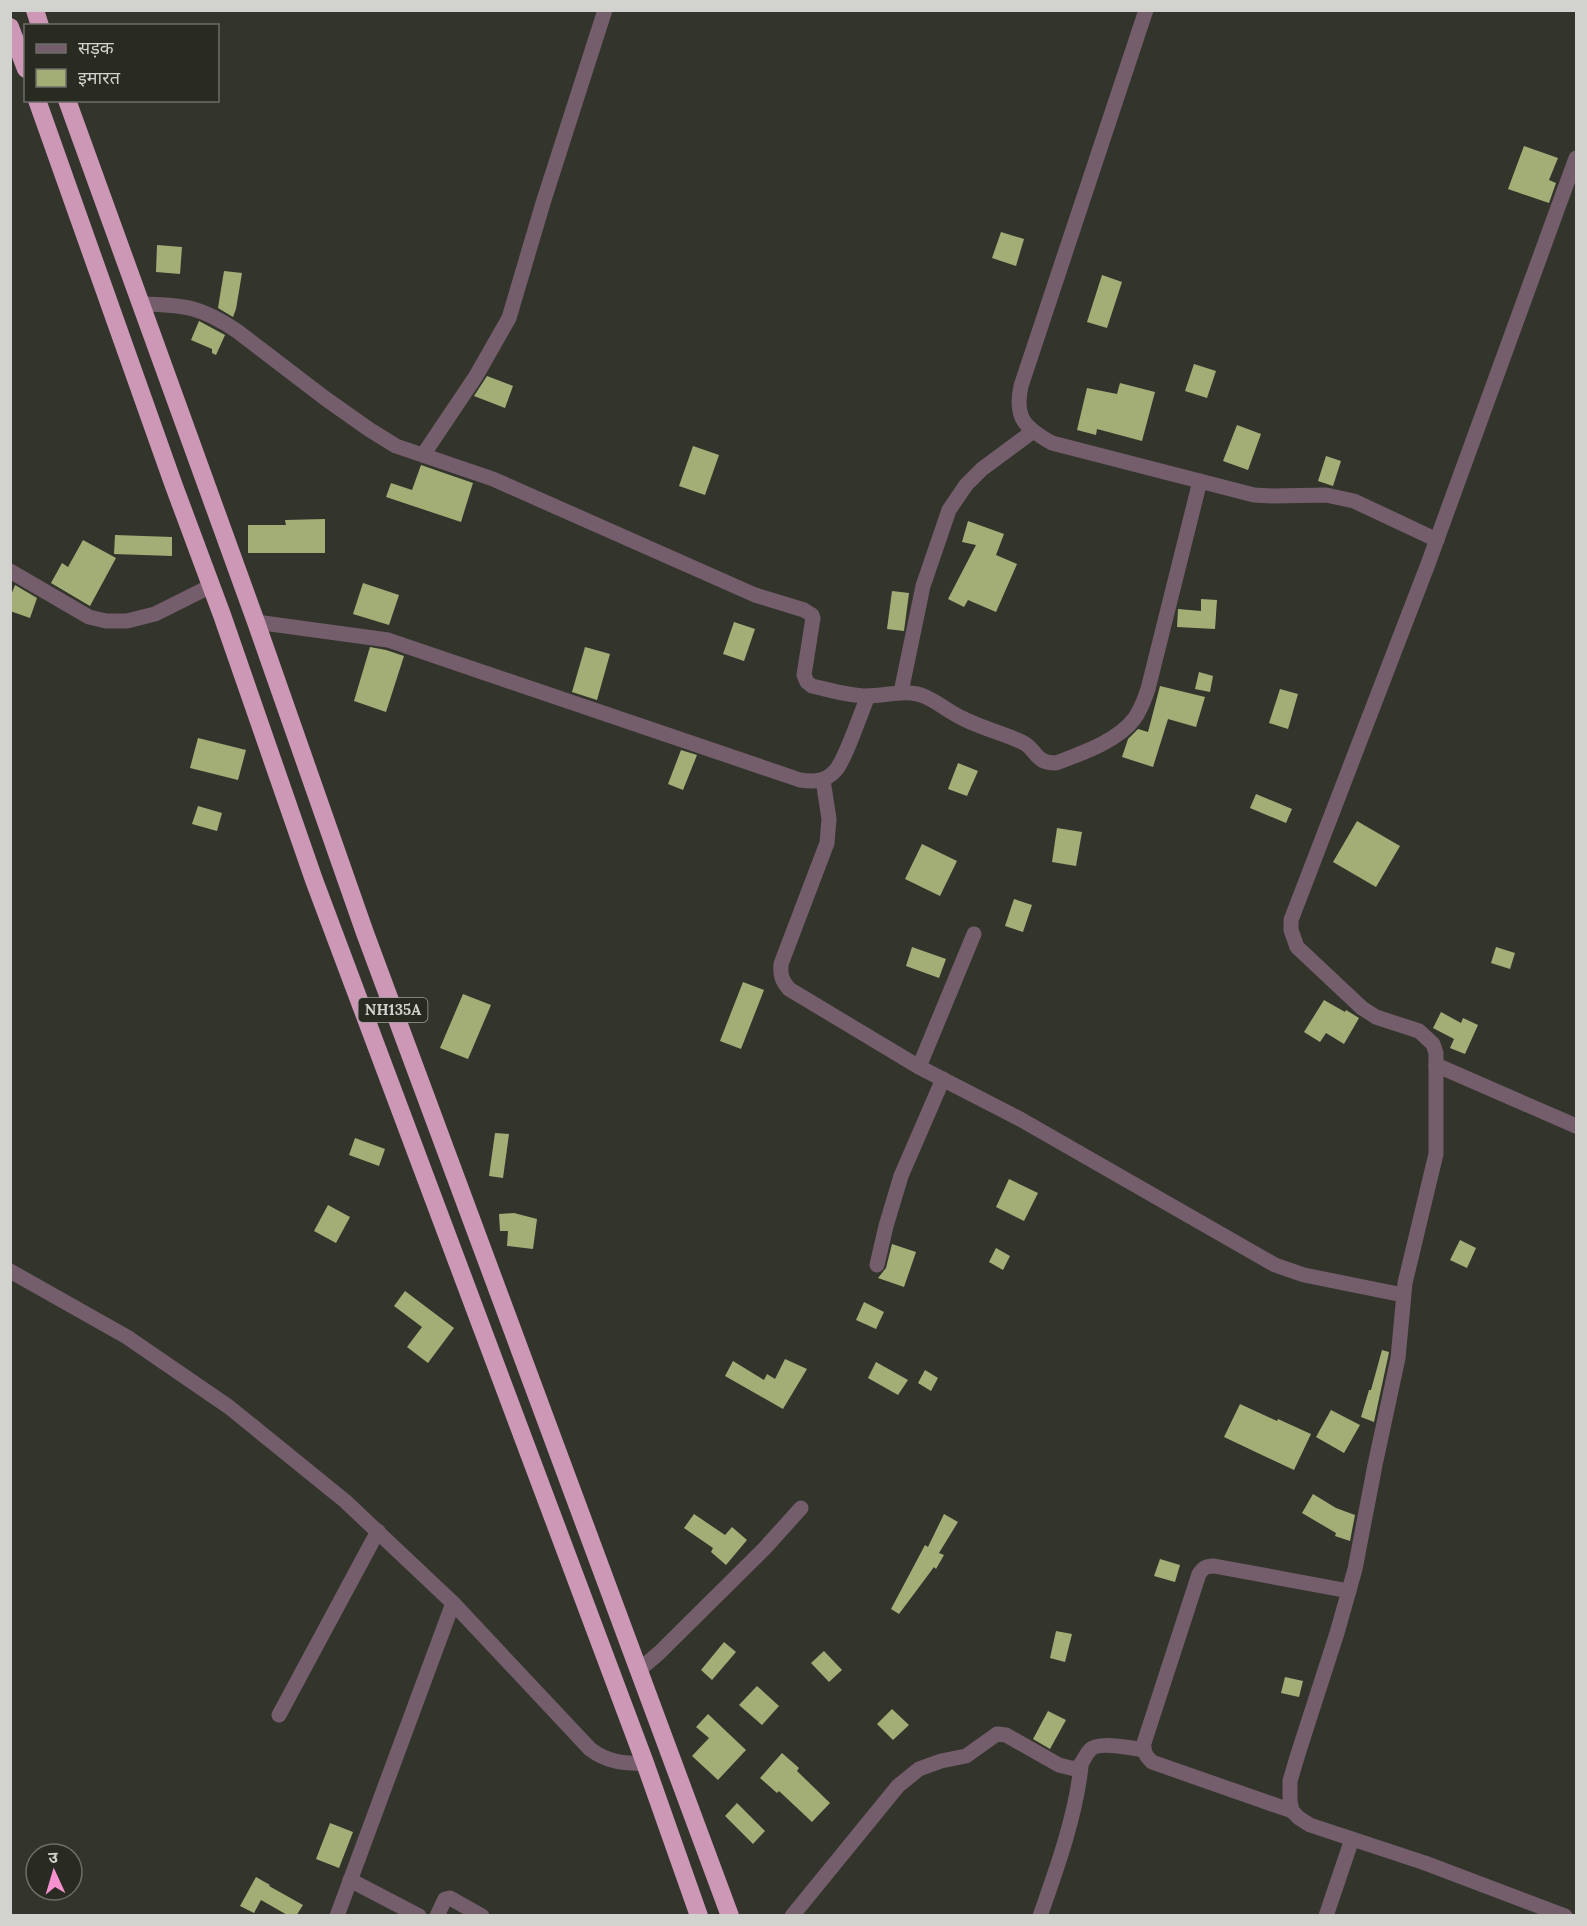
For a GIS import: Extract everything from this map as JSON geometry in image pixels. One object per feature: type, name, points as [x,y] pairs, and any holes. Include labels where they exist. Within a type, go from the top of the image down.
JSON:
[{"type":"highway","points":[[10,27],[24,64]]},
{"type":"highway","name":"NH135A","points":[[38,102],[314,880],[645,1763],[699,1916]]},
{"type":"highway","name":"NH135A","points":[[68,102],[256,622],[365,933],[730,1916]]},
{"type":"street","points":[[423,455],[476,376],[509,318],[605,10]]},
{"type":"street","points":[[1146,10],[1021,386],[1019,409],[1024,421],[1032,432],[1052,443],[1254,495],[1339,496],[1437,540]]},
{"type":"street","points":[[1292,1811],[1290,1781],[1349,1592],[1398,1358],[1403,1295],[1436,1154],[1436,1053],[1433,1044],[1419,1031],[1376,1017],[1362,1008],[1297,947],[1291,930],[1291,920],[1437,540],[1576,158]]},
{"type":"street","points":[[141,304],[173,304],[196,308],[217,317],[370,430],[396,446],[493,479],[755,595],[804,610],[813,618],[804,675],[812,686],[851,695],[868,696],[900,692],[922,695],[960,718],[1023,742],[1038,758],[1049,763],[1056,763],[1095,748],[1129,726],[1142,706],[1200,481]]},
{"type":"street","points":[[900,692],[923,586],[949,510],[966,485],[982,469],[1032,432]]},
{"type":"street","points":[[10,571],[89,617],[106,621],[128,621],[155,614],[211,586]]},
{"type":"street","points":[[256,622],[388,640],[800,780],[812,782],[823,780],[836,771],[868,696]]},
{"type":"street","points":[[823,780],[829,819],[828,835],[781,964],[780,974],[789,989],[919,1067],[1020,1119],[1275,1265],[1304,1275],[1403,1295]]},
{"type":"street","points":[[919,1067],[974,934]]},
{"type":"street","points":[[1436,1065],[1576,1126]]},
{"type":"street","points":[[877,1265],[901,1176],[943,1079]]},
{"type":"street","points":[[10,1271],[127,1336],[229,1407],[345,1501],[378,1531],[453,1603],[590,1749],[609,1761],[623,1764],[645,1763]]},
{"type":"street","points":[[639,1670],[765,1548],[801,1508]]},
{"type":"street","points":[[279,1715],[378,1531]]},
{"type":"street","points":[[1349,1592],[1214,1566],[1203,1569],[1199,1574],[1162,1685],[1144,1750],[1146,1757],[1162,1766],[1292,1811],[1310,1825],[1425,1863],[1565,1916]]},
{"type":"street","points":[[337,1916],[453,1603]]},
{"type":"street","points":[[792,1916],[898,1786],[919,1769],[941,1761],[966,1756],[993,1736],[1001,1734],[1067,1768],[1075,1769],[1081,1766]]},
{"type":"street","points":[[1040,1916],[1079,1786],[1081,1766],[1089,1751],[1092,1748],[1108,1746],[1144,1750]]},
{"type":"street","points":[[1326,1916],[1352,1839]]},
{"type":"street","points":[[350,1880],[418,1916]]},
{"type":"street","points":[[436,1916],[445,1899],[450,1898],[482,1916]]},
{"type":"building","points":[[1524,146],[1558,158],[1549,180],[1556,183],[1549,203],[1508,189]]},
{"type":"building","points":[[1001,232],[1024,239],[1016,266],[992,258]]},
{"type":"building","points":[[157,245],[182,247],[180,274],[156,272]]},
{"type":"building","points":[[224,271],[242,273],[233,317],[218,308]]},
{"type":"building","points":[[1102,275],[1122,282],[1107,328],[1087,322]]},
{"type":"building","points":[[199,321],[225,335],[216,355],[212,353],[212,349],[191,340]]},
{"type":"building","points":[[1194,364],[1216,371],[1207,398],[1185,391]]},
{"type":"building","points":[[487,376],[513,386],[505,408],[474,396]]},
{"type":"building","points":[[1120,383],[1155,392],[1142,441],[1097,429],[1096,435],[1077,430],[1087,388],[1117,394]]},
{"type":"building","points":[[1237,425],[1261,434],[1248,470],[1223,461]]},
{"type":"building","points":[[693,446],[719,455],[705,495],[679,486]]},
{"type":"building","points":[[1326,456],[1341,461],[1333,486],[1318,481]]},
{"type":"building","points":[[421,465],[473,483],[461,522],[386,497],[391,483],[412,490]]},
{"type":"building","points":[[325,519],[325,553],[248,553],[248,525],[286,525],[285,520]]},
{"type":"building","points":[[968,521],[1004,534],[996,555],[1017,564],[996,612],[968,600],[964,607],[948,599],[976,545],[962,542]]},
{"type":"building","points":[[115,535],[172,537],[172,556],[114,554]]},
{"type":"building","points":[[83,540],[116,558],[90,606],[51,583],[62,563],[68,567]]},
{"type":"building","points":[[363,583],[399,595],[389,625],[353,614]]},
{"type":"building","points":[[15,585],[37,598],[30,618],[10,611],[10,598]]},
{"type":"building","points":[[892,591],[909,593],[904,631],[887,629]]},
{"type":"building","points":[[1201,599],[1217,600],[1215,629],[1177,627],[1178,609],[1201,611]]},
{"type":"building","points":[[734,622],[755,629],[744,661],[723,654]]},
{"type":"building","points":[[370,647],[404,656],[386,712],[354,701]]},
{"type":"building","points":[[585,647],[610,654],[597,700],[572,692]]},
{"type":"building","points":[[1199,672],[1213,676],[1210,692],[1195,689]]},
{"type":"building","points":[[1160,686],[1205,697],[1196,727],[1168,719],[1153,767],[1122,757],[1128,739],[1138,729],[1148,732]]},
{"type":"building","points":[[1280,689],[1298,694],[1288,729],[1269,723]]},
{"type":"building","points":[[198,738],[246,750],[238,780],[190,768]]},
{"type":"building","points":[[681,750],[697,755],[683,790],[668,784]]},
{"type":"building","points":[[958,763],[978,771],[967,796],[948,789]]},
{"type":"building","points":[[1256,794],[1292,809],[1286,823],[1250,808]]},
{"type":"building","points":[[198,806],[222,813],[217,831],[192,824]]},
{"type":"building","points":[[1357,821],[1400,846],[1376,887],[1333,862]]},
{"type":"building","points":[[1057,828],[1082,832],[1076,866],[1052,862]]},
{"type":"building","points":[[922,844],[957,861],[940,896],[905,879]]},
{"type":"building","points":[[1014,899],[1032,905],[1023,932],[1005,926]]},
{"type":"building","points":[[912,947],[946,959],[939,978],[906,966]]},
{"type":"building","points":[[1496,947],[1515,953],[1510,969],[1491,963]]},
{"type":"building","points":[[743,982],[764,990],[741,1049],[720,1041]]},
{"type":"building","points":[[463,994],[491,1005],[468,1059],[440,1048]]},
{"type":"building","points":[[1324,1000],[1359,1018],[1344,1044],[1326,1033],[1320,1042],[1304,1032]]},
{"type":"building","points":[[1441,1012],[1461,1023],[1463,1018],[1478,1025],[1465,1054],[1450,1048],[1454,1039],[1433,1028]]},
{"type":"building","points":[[495,1133],[509,1134],[503,1178],[489,1176]]},
{"type":"building","points":[[355,1138],[385,1149],[379,1166],[349,1155]]},
{"type":"building","points":[[1009,1179],[1038,1193],[1024,1221],[996,1207]]},
{"type":"building","points":[[328,1205],[350,1217],[336,1243],[314,1231]]},
{"type":"building","points":[[514,1213],[537,1219],[533,1249],[507,1246],[508,1231],[500,1231],[499,1214]]},
{"type":"building","points":[[1460,1240],[1476,1248],[1467,1268],[1450,1260]]},
{"type":"building","points":[[892,1244],[916,1252],[904,1287],[878,1278],[886,1268]]},
{"type":"building","points":[[996,1248],[1010,1256],[1003,1270],[989,1262]]},
{"type":"building","points":[[405,1291],[454,1328],[428,1363],[407,1347],[422,1327],[394,1306]]},
{"type":"building","points":[[864,1302],[884,1312],[876,1329],[856,1320]]},
{"type":"building","points":[[1382,1350],[1389,1352],[1374,1422],[1361,1417]]},
{"type":"building","points":[[785,1359],[807,1369],[783,1409],[725,1376],[733,1361],[764,1380],[767,1374],[775,1379]]},
{"type":"building","points":[[876,1362],[908,1380],[898,1395],[868,1378]]},
{"type":"building","points":[[925,1370],[938,1378],[931,1391],[918,1383]]},
{"type":"building","points":[[1240,1404],[1311,1434],[1294,1470],[1224,1437]]},
{"type":"building","points":[[1331,1410],[1360,1425],[1344,1453],[1316,1437]]},
{"type":"building","points":[[1313,1494],[1336,1508],[1355,1515],[1350,1541],[1335,1536],[1336,1533],[1302,1513]]},
{"type":"building","points":[[694,1514],[725,1535],[732,1527],[747,1540],[726,1565],[711,1552],[713,1548],[684,1528]]},
{"type":"building","points":[[944,1514],[958,1522],[939,1553],[944,1555],[936,1569],[934,1567],[899,1614],[891,1609],[925,1545],[928,1547]]},
{"type":"building","points":[[1160,1559],[1180,1565],[1175,1582],[1154,1576]]},
{"type":"building","points":[[1056,1631],[1072,1634],[1065,1662],[1050,1658]]},
{"type":"building","points":[[724,1642],[736,1652],[712,1680],[701,1670]]},
{"type":"building","points":[[824,1651],[842,1670],[829,1682],[811,1663]]},
{"type":"building","points":[[1285,1677],[1303,1681],[1299,1697],[1281,1693]]},
{"type":"building","points":[[757,1686],[779,1706],[762,1725],[739,1705]]},
{"type":"building","points":[[892,1709],[909,1725],[893,1740],[877,1724]]},
{"type":"building","points":[[1048,1711],[1066,1720],[1050,1749],[1033,1739]]},
{"type":"building","points":[[708,1714],[746,1750],[718,1780],[692,1756],[709,1738],[696,1727]]},
{"type":"building","points":[[782,1753],[799,1768],[797,1771],[830,1803],[812,1822],[779,1791],[777,1793],[760,1778]]},
{"type":"building","points":[[737,1803],[765,1831],[753,1844],[725,1816]]},
{"type":"building","points":[[330,1823],[353,1832],[339,1868],[316,1859]]},
{"type":"building","points":[[256,1877],[303,1905],[296,1916],[289,1916],[261,1900],[254,1913],[240,1906]]}]
